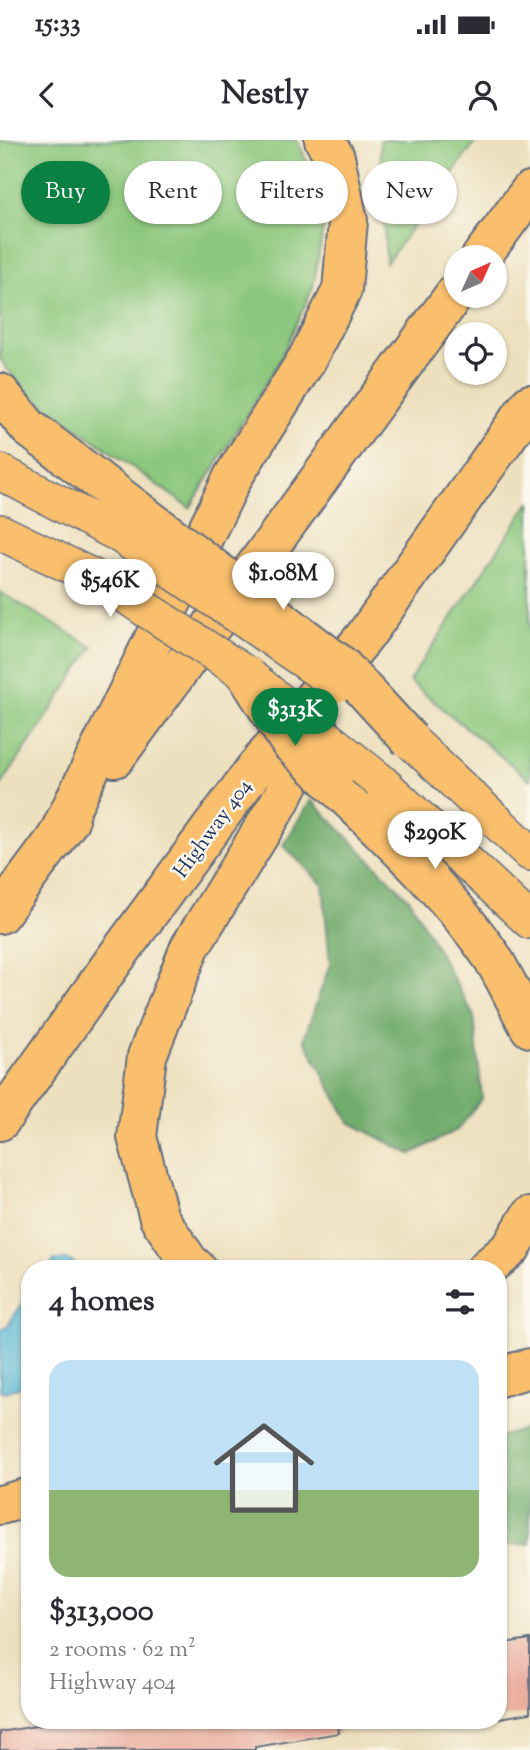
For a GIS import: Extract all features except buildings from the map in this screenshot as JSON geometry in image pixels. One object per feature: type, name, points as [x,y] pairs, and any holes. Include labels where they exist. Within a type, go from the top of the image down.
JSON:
[{"type":"highway","points":[[55,841],[233,477],[307,359],[342,290],[348,222],[335,157],[324,140]]},
{"type":"highway","points":[[490,245],[530,191]]},
{"type":"highway","points":[[0,914],[445,308]]},
{"type":"highway","points":[[0,393],[29,428],[129,523],[342,666],[410,740]]},
{"type":"highway","name":"Highway 404","points":[[0,1121],[254,770],[365,636],[530,404]]},
{"type":"highway","points":[[188,1260],[159,1218],[137,1137],[147,1056],[190,947],[279,803],[365,636]]},
{"type":"highway","points":[[246,674],[290,743],[401,850],[457,912],[492,958],[530,1028]]},
{"type":"highway","points":[[497,1260],[511,1248],[530,1216]]},
{"type":"highway","points":[[507,1375],[530,1368]]},
{"type":"highway","points":[[0,1505],[21,1499]]},
{"type":"main road","points":[[0,472],[129,523]]},
{"type":"main road","points":[[0,531],[107,584],[246,674],[379,779],[530,921]]},
{"type":"main road","points":[[410,740],[530,853]]},
{"type":"green space","points":[[0,140],[297,140],[307,161],[236,161],[236,224],[322,224],[313,287],[280,360],[190,508],[25,391],[0,359]]},
{"type":"green space","points":[[380,140],[477,140],[457,167],[457,161],[381,161]]},
{"type":"green space","points":[[384,224],[415,224],[386,263]]},
{"type":"green space","points":[[530,502],[530,780],[409,681]]},
{"type":"green space","points":[[0,592],[93,647],[0,787]]},
{"type":"green space","points":[[311,800],[410,900],[474,1016],[482,1098],[457,1130],[411,1154],[349,1122],[304,1039],[330,964],[323,885],[283,845]]},
{"type":"green space","points":[[530,1428],[530,1544],[507,1545],[507,1435]]},
{"type":"water","points":[[21,1305],[21,1386],[6,1392],[0,1390],[0,1331],[9,1324]]}]
